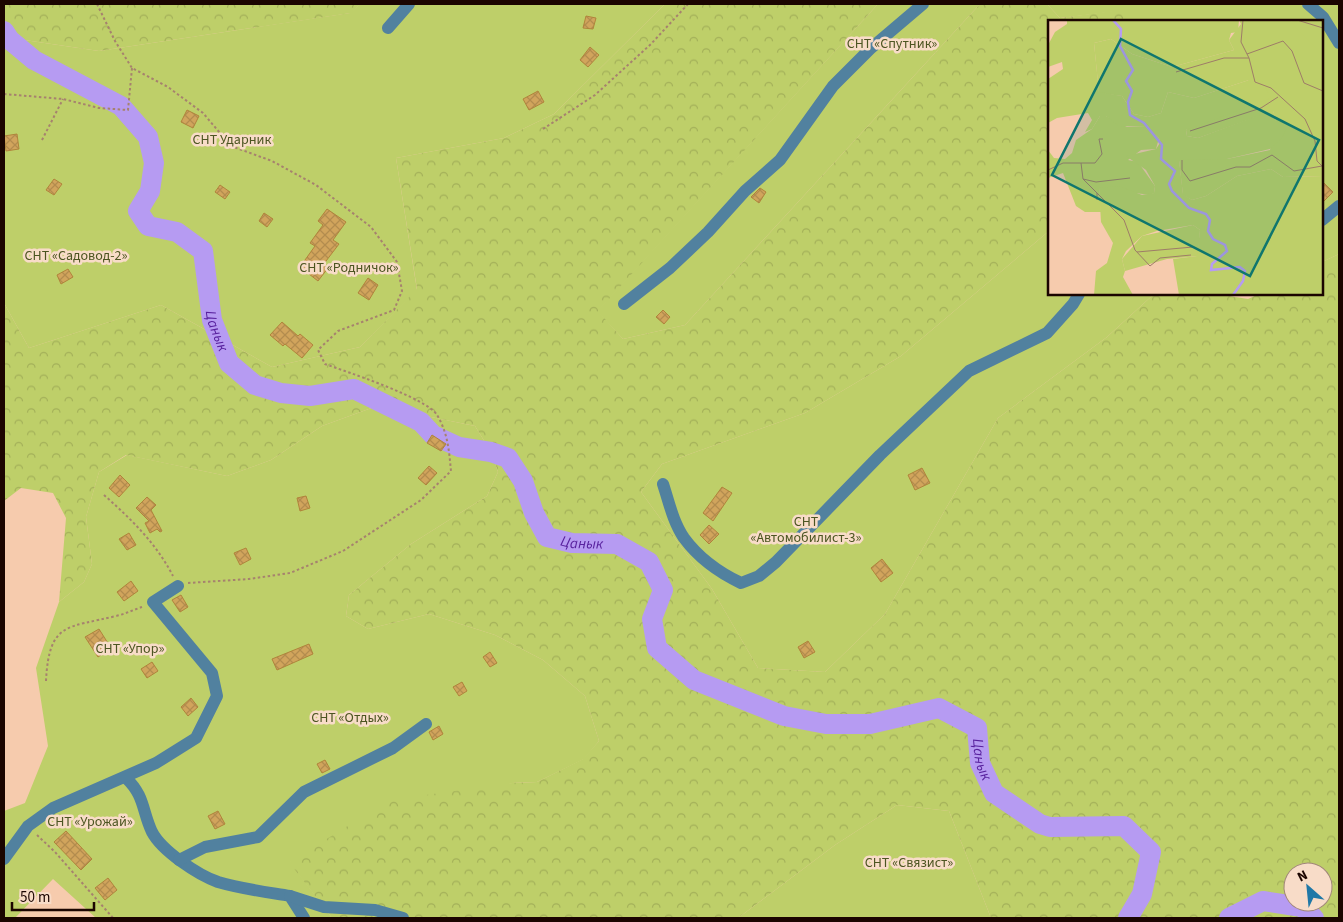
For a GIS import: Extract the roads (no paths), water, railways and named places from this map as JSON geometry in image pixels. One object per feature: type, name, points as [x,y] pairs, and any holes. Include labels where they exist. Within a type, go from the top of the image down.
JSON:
[{"type":"street","points":[[388,28],[409,4]]},
{"type":"street","points":[[624,304],[670,268],[708,232],[745,191],[780,160],[833,86],[870,49],[923,4]]},
{"type":"street","points":[[1308,4],[1323,17],[1339,43]]},
{"type":"street","points":[[1323,219],[1339,206]]},
{"type":"street","points":[[663,484],[675,522],[684,538],[723,574],[741,583],[759,576],[776,562],[880,456],[969,371],[1047,333],[1073,304],[1078,295]]},
{"type":"street","points":[[4,859],[28,826],[53,808],[126,778],[156,763],[196,738],[217,696],[212,673],[153,602],[178,586]]},
{"type":"street","points":[[179,860],[205,847],[258,836],[304,792],[393,748],[426,724]]},
{"type":"street","points":[[126,778],[135,786],[145,806],[152,831],[179,860],[216,881],[290,896],[324,907],[375,910],[404,918]]},
{"type":"street","points":[[290,896],[304,918]]},
{"type":"waterway","name":"Цанык","points":[[4,31],[10,40],[34,60],[121,106],[148,137],[154,163],[150,191],[138,211],[148,226],[177,232],[203,251],[212,320],[229,363],[255,385],[281,393],[310,396],[354,389],[421,422],[433,435],[459,447],[491,452],[508,458],[523,481],[534,513],[547,537],[572,543],[617,544],[649,562],[663,590],[652,619],[657,648],[694,680],[784,716],[826,724],[870,724],[939,708],[977,728],[980,763],[994,793],[1040,824],[1050,827],[1124,826],[1151,852],[1142,894],[1128,918]]},
{"type":"waterway","name":"Цанык","points":[[1229,918],[1263,901],[1302,907],[1314,918]]},
{"type":"park label","name":"СНТ «Спутник»","points":[[892,44]]},
{"type":"park label","name":"СНТ Ударник","points":[[232,140]]},
{"type":"park label","name":"СНТ «Садовод-2»","points":[[76,256]]},
{"type":"park label","name":"СНТ «Родничок»","points":[[349,268]]},
{"type":"park label","name":"СНТ «Автомобилист-3»","points":[[806,530]]},
{"type":"park label","name":"СНТ «Упор»","points":[[130,649]]},
{"type":"park label","name":"СНТ «Отдых»","points":[[350,718]]},
{"type":"park label","name":"СНТ «Урожай»","points":[[90,822]]},
{"type":"park label","name":"СНТ «Связист»","points":[[909,863]]}]
